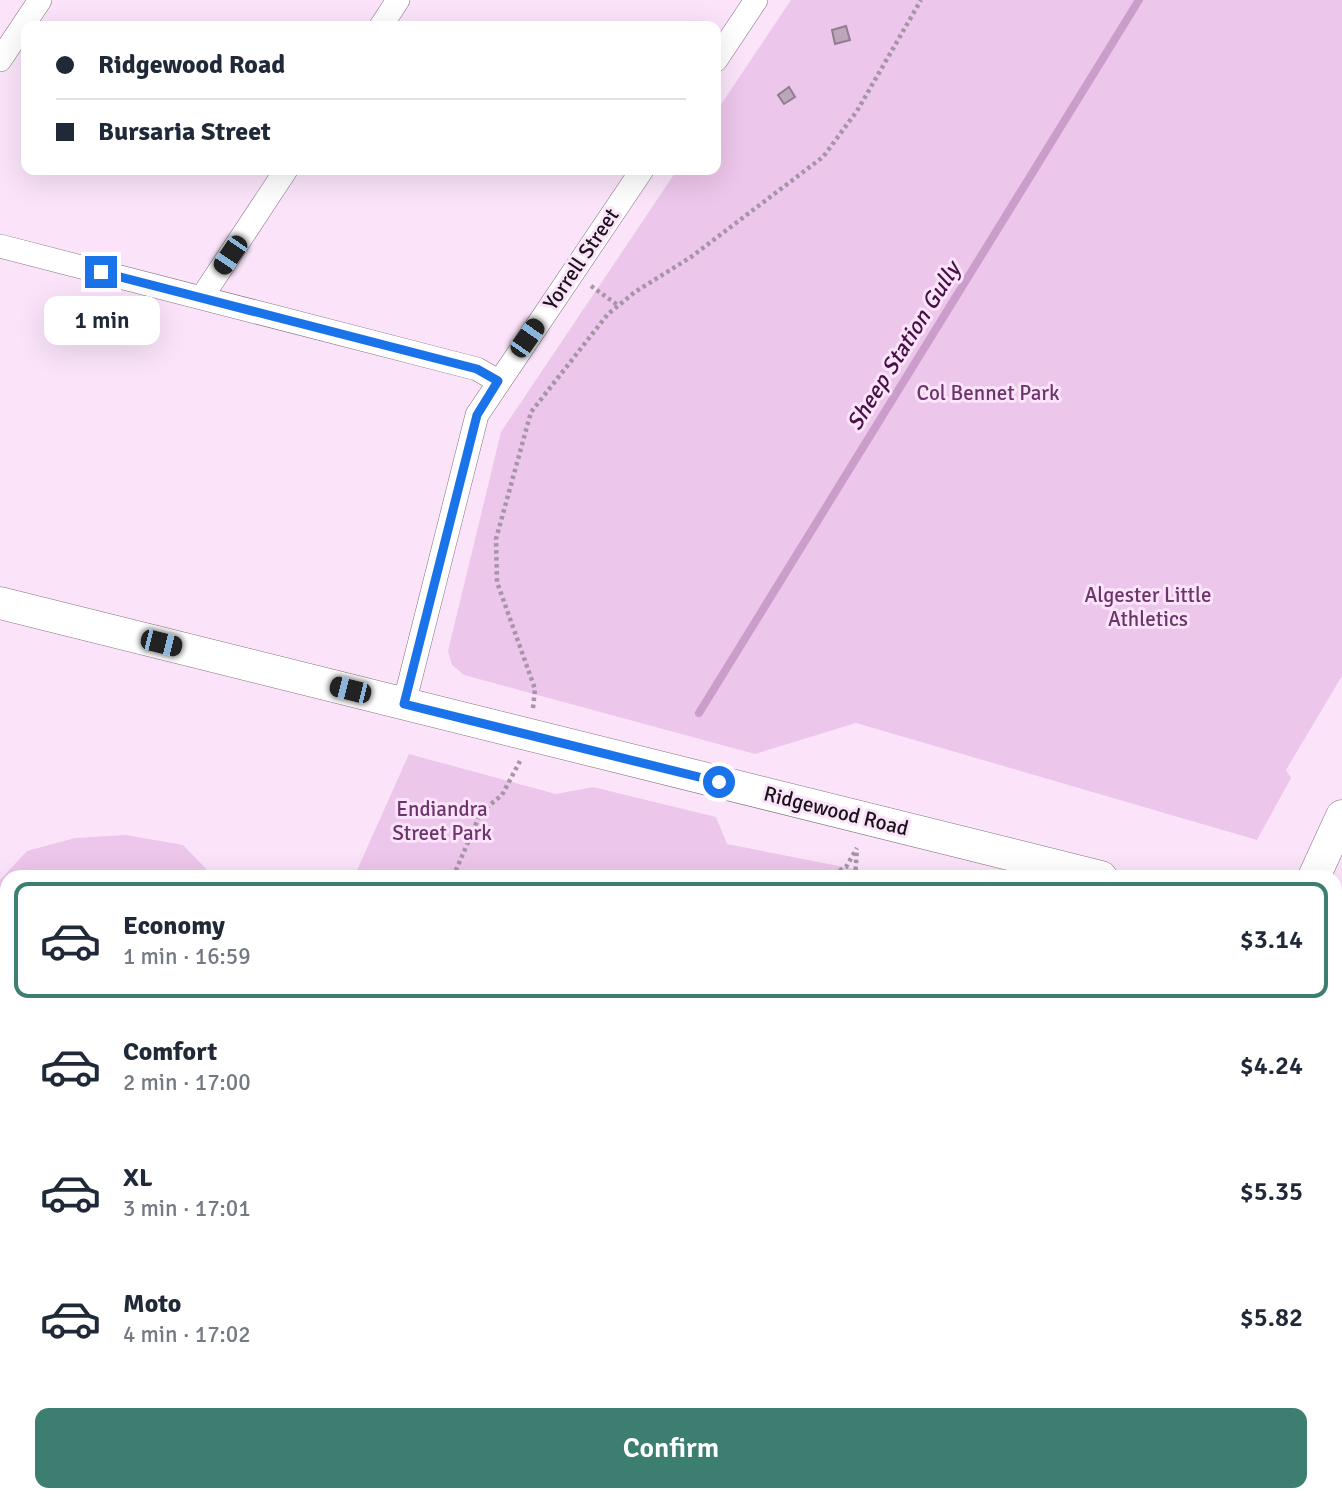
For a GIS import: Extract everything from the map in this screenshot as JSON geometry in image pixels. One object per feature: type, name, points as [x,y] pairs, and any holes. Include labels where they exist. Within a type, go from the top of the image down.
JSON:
[{"type":"main road","name":"Ridgewood Road","points":[[0,603],[1073,870]]},
{"type":"main road","points":[[1317,870],[1342,816]]},
{"type":"street","points":[[26,21],[40,0]]},
{"type":"street","points":[[384,21],[398,0]]},
{"type":"street","points":[[721,53],[757,0]]},
{"type":"street","points":[[0,60],[21,28]]},
{"type":"street","points":[[202,298],[283,175]]},
{"type":"street","name":"Yorrell Street","points":[[404,704],[477,415],[639,175]]},
{"type":"street","points":[[0,246],[477,369],[498,381]]},
{"type":"path","points":[[456,870],[481,812],[502,794],[519,765],[528,734],[535,690],[497,582],[496,539],[531,412],[608,314],[635,292],[691,257],[823,157],[857,111],[921,0]]},
{"type":"path","points":[[572,272],[619,306]]},
{"type":"path","points":[[840,870],[846,867],[857,848],[855,870]]},
{"type":"green space","name":"Col Bennet Park","points":[[791,0],[1342,0],[1342,676],[1286,770],[1291,778],[1257,840],[856,723],[755,754],[464,675],[452,665],[448,651],[501,432],[674,175],[721,175],[721,105]]},
{"type":"green space","name":"Endiandra Street Park","points":[[409,754],[556,794],[593,787],[716,817],[727,844],[859,870],[357,870]]},
{"type":"green space","points":[[126,835],[183,845],[207,870],[9,870],[27,851],[75,838]]},
{"type":"building","points":[[846,26],[850,40],[835,44],[832,30]]},
{"type":"building","points":[[789,87],[795,97],[784,104],[778,95]]},
{"type":"waterway","name":"Sheep Station Gully","points":[[699,713],[1139,0]]},
{"type":"route","points":[[101,272],[477,369],[498,381],[477,415],[404,704],[719,782]]},
{"type":"park label","name":"Algester Little Athletics","points":[[1148,607]]}]
